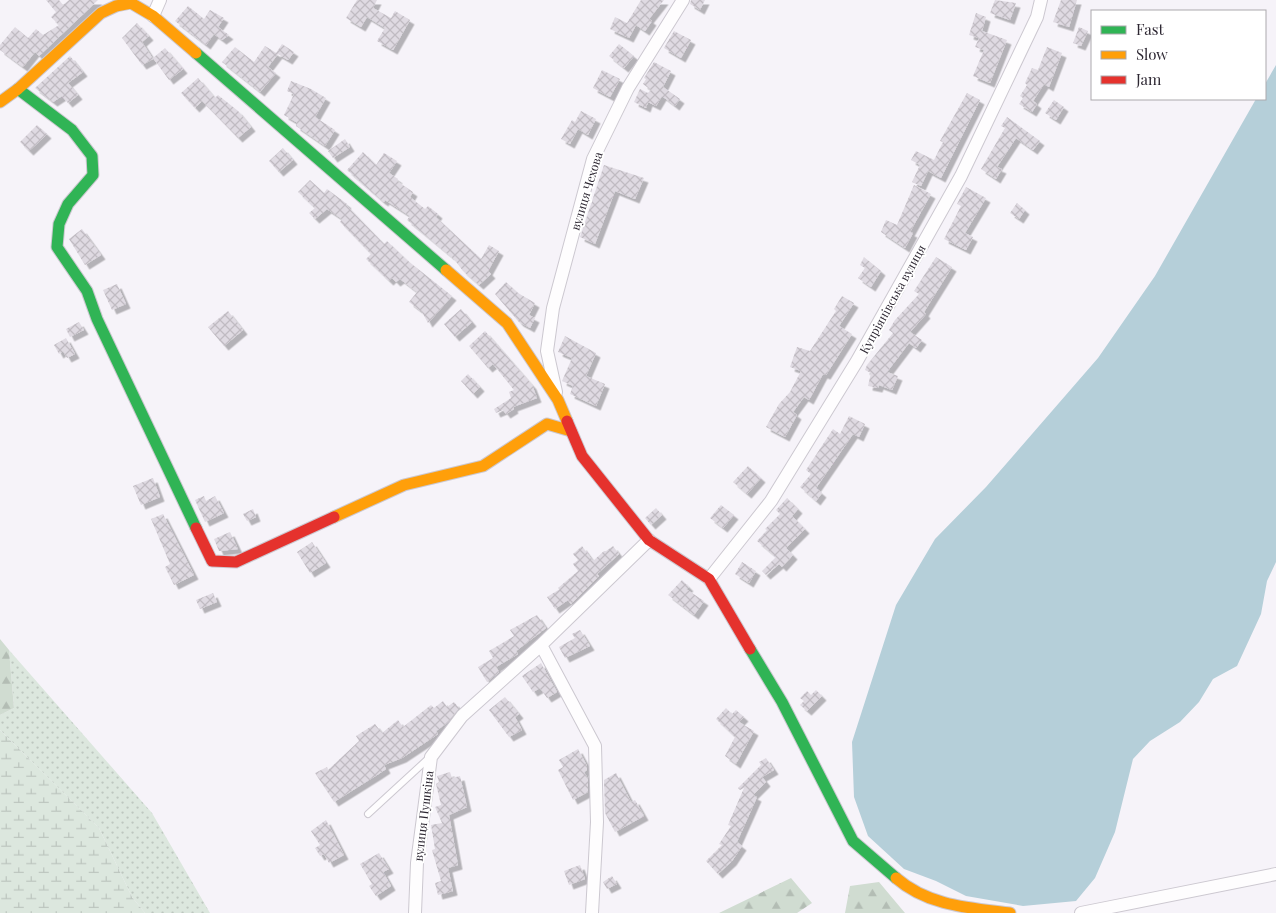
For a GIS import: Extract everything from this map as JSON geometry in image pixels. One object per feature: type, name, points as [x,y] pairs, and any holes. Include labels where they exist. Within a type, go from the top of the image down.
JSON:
[{"type":"street","points":[[153,16],[160,0]]},
{"type":"street","name":"вулиця Чехова","points":[[558,400],[547,351],[553,308],[593,159],[628,88],[683,0]]},
{"type":"street","name":"Купріянівська вулиця","points":[[709,579],[771,501],[857,361],[961,176],[1037,17],[1041,0]]},
{"type":"street","points":[[0,102],[18,89],[101,13],[116,6],[131,3],[153,16],[508,323],[558,400],[582,456],[649,540],[709,579],[782,702],[853,841],[905,886],[944,904],[1010,913]]},
{"type":"street","points":[[18,89],[72,130],[92,156],[93,175],[68,204],[59,224],[57,247],[87,291],[97,318],[212,561],[236,562],[404,485],[482,466],[548,424],[571,431]]},
{"type":"street","name":"вулиця Пушкіна","points":[[415,913],[417,863],[431,757],[462,716],[542,645],[596,589],[649,540]]},
{"type":"street","points":[[542,645],[595,746],[597,822],[592,913]]},
{"type":"street","points":[[1081,913],[1276,874]]},
{"type":"lane","points":[[368,814],[431,757]]},
{"type":"green space","points":[[0,639],[9,650],[14,708],[0,715]]},
{"type":"green space","points":[[9,650],[152,813],[210,913],[145,913],[132,897],[99,828],[0,730],[0,715],[14,708]]},
{"type":"green space","points":[[0,730],[99,828],[132,897],[145,913],[0,913]]},
{"type":"green space","points":[[791,878],[812,903],[797,913],[719,913]]},
{"type":"green space","points":[[879,882],[905,913],[845,913],[850,886]]},
{"type":"water","points":[[1276,65],[1276,562],[1267,581],[1261,614],[1237,666],[1213,679],[1199,702],[1180,722],[1150,741],[1133,759],[1115,832],[1095,878],[1076,901],[1023,906],[966,896],[936,881],[904,869],[868,836],[854,797],[852,742],[896,605],[935,539],[986,487],[1098,358],[1155,276],[1255,100],[1266,100],[1266,82]]},
{"type":"building","points":[[46,0],[59,0],[63,5],[69,0],[98,0],[39,56],[35,52],[23,67],[0,50],[0,45],[15,27],[28,38],[36,29],[43,35],[59,25],[51,17],[56,12]]},
{"type":"building","points":[[357,0],[377,0],[373,8],[391,18],[395,11],[410,20],[393,50],[377,41],[385,28],[367,17],[361,27],[346,18]]},
{"type":"building","points":[[641,0],[664,0],[649,19],[652,21],[645,31],[636,25],[629,38],[610,29],[615,17],[627,23]]},
{"type":"building","points":[[691,0],[705,0],[700,10],[690,4]]},
{"type":"building","points":[[995,0],[1016,3],[1010,20],[990,13]]},
{"type":"building","points":[[1061,0],[1077,0],[1069,27],[1053,22]]},
{"type":"building","points":[[188,6],[204,19],[210,10],[224,18],[218,27],[229,35],[222,40],[214,34],[206,45],[175,21]]},
{"type":"building","points":[[976,13],[986,17],[982,31],[1007,40],[990,83],[973,76],[984,50],[975,47],[979,38],[969,35]]},
{"type":"building","points":[[137,23],[149,36],[142,42],[153,59],[142,65],[122,38]]},
{"type":"building","points":[[1079,27],[1088,31],[1081,46],[1073,43]]},
{"type":"building","points":[[674,31],[691,40],[681,58],[664,48]]},
{"type":"building","points":[[282,44],[294,52],[288,60],[276,53]]},
{"type":"building","points":[[619,44],[634,56],[624,68],[609,56]]},
{"type":"building","points":[[265,46],[278,54],[268,67],[276,73],[260,92],[222,62],[235,47],[254,62]]},
{"type":"building","points":[[1047,47],[1062,53],[1049,87],[1044,84],[1033,101],[1037,104],[1032,112],[1019,104],[1023,98],[1020,96],[1027,85],[1025,83],[1032,68],[1038,70]]},
{"type":"building","points":[[165,48],[183,69],[169,80],[153,58]]},
{"type":"building","points":[[70,56],[83,72],[68,83],[78,95],[68,103],[62,96],[53,102],[35,88]]},
{"type":"building","points":[[654,62],[671,71],[663,87],[680,99],[675,106],[662,96],[656,106],[648,102],[646,108],[634,102],[640,89],[648,93],[651,90],[643,84],[646,79],[644,78]]},
{"type":"building","points":[[602,70],[620,79],[610,97],[593,88]]},
{"type":"building","points":[[198,78],[215,98],[218,95],[238,111],[251,127],[238,138],[202,101],[195,108],[181,93]]},
{"type":"building","points":[[291,81],[311,89],[326,98],[315,117],[335,130],[325,146],[296,126],[296,122],[284,115],[294,94],[287,91]]},
{"type":"building","points":[[967,93],[980,100],[941,178],[928,171],[921,186],[912,182],[920,165],[911,160],[916,151],[934,160],[943,142],[940,141]]},
{"type":"building","points":[[1054,100],[1064,107],[1056,120],[1045,113]]},
{"type":"building","points":[[581,111],[596,119],[588,135],[578,129],[570,144],[561,139],[572,120],[575,122]]},
{"type":"building","points":[[1007,117],[1040,141],[1033,150],[1016,138],[997,167],[1002,169],[996,179],[981,169],[1005,128],[1001,126]]},
{"type":"building","points":[[37,125],[47,134],[29,151],[20,142]]},
{"type":"building","points":[[345,139],[350,147],[333,158],[328,151]]},
{"type":"building","points":[[283,148],[293,160],[279,172],[269,161]]},
{"type":"building","points":[[363,152],[376,165],[384,153],[397,161],[389,173],[413,192],[410,197],[425,209],[428,206],[438,214],[436,217],[481,259],[489,245],[499,251],[488,271],[491,274],[479,285],[463,271],[454,259],[407,220],[410,216],[385,200],[384,202],[381,200],[347,170]]},
{"type":"building","points":[[604,165],[644,178],[635,199],[615,191],[595,244],[580,237]]},
{"type":"building","points":[[310,180],[324,193],[327,189],[347,204],[384,244],[387,241],[408,261],[452,296],[428,323],[422,312],[409,302],[417,292],[400,279],[396,282],[392,278],[389,281],[366,259],[371,254],[340,222],[342,219],[327,209],[315,219],[309,213],[315,208],[298,192]]},
{"type":"building","points":[[914,185],[931,194],[910,232],[913,233],[905,248],[881,232],[886,220],[897,225]]},
{"type":"building","points":[[966,187],[986,198],[965,233],[973,237],[966,250],[944,239],[961,206],[957,204]]},
{"type":"building","points":[[1017,203],[1025,210],[1019,219],[1010,213]]},
{"type":"building","points":[[82,229],[101,255],[85,265],[69,239]]},
{"type":"building","points":[[864,257],[881,271],[871,287],[858,278],[865,268],[860,265]]},
{"type":"building","points":[[936,257],[952,267],[924,312],[926,314],[910,332],[922,340],[916,348],[909,343],[887,372],[898,376],[892,390],[879,385],[878,388],[868,386],[871,373],[865,370],[867,365],[893,333],[889,330],[895,320],[919,294],[914,291]]},
{"type":"building","points":[[506,282],[518,293],[535,303],[529,315],[535,318],[530,328],[519,322],[495,294]]},
{"type":"building","points":[[117,284],[126,304],[112,310],[103,290]]},
{"type":"building","points":[[842,296],[854,303],[839,326],[852,334],[826,375],[823,374],[809,400],[804,397],[793,412],[797,415],[785,437],[766,427],[779,404],[790,392],[801,371],[790,367],[797,347],[810,351],[836,311],[834,309]]},
{"type":"building","points":[[461,309],[472,322],[455,337],[444,324]]},
{"type":"building","points":[[228,311],[243,330],[224,346],[208,327]]},
{"type":"building","points":[[79,322],[84,330],[70,337],[66,329]]},
{"type":"building","points":[[485,331],[532,385],[537,398],[513,407],[514,409],[506,414],[503,410],[496,413],[494,409],[511,398],[509,392],[514,390],[493,364],[488,368],[469,346]]},
{"type":"building","points":[[565,336],[596,353],[586,376],[605,384],[596,406],[570,394],[573,386],[562,381],[572,358],[558,352]]},
{"type":"building","points":[[66,338],[75,354],[67,358],[63,351],[59,354],[54,345]]},
{"type":"building","points":[[468,374],[480,387],[473,394],[461,381]]},
{"type":"building","points":[[849,416],[865,424],[859,437],[853,434],[816,488],[822,493],[816,501],[800,487],[811,474],[806,470],[833,429],[840,434]]},
{"type":"building","points":[[748,466],[761,478],[747,494],[733,482]]},
{"type":"building","points":[[153,478],[160,497],[141,505],[133,486]]},
{"type":"building","points":[[204,496],[206,501],[215,496],[224,513],[205,522],[195,500]]},
{"type":"building","points":[[787,498],[798,509],[792,516],[805,529],[786,548],[793,555],[782,567],[779,564],[766,575],[762,571],[776,557],[757,541],[767,530],[765,529],[780,514],[776,510]]},
{"type":"building","points":[[721,505],[734,515],[723,528],[710,518]]},
{"type":"building","points":[[656,508],[662,515],[651,525],[645,518]]},
{"type":"building","points":[[253,509],[256,517],[247,521],[243,514]]},
{"type":"building","points":[[163,514],[194,575],[174,585],[165,567],[170,564],[151,519]]},
{"type":"building","points":[[230,532],[238,549],[219,551],[214,539]]},
{"type":"building","points":[[312,542],[326,563],[310,573],[297,552]]},
{"type":"building","points":[[582,546],[593,561],[613,546],[619,554],[597,574],[599,576],[571,604],[568,600],[555,609],[547,597],[560,589],[558,588],[578,571],[573,564],[578,560],[573,554]]},
{"type":"building","points":[[742,562],[756,571],[749,583],[735,574]]},
{"type":"building","points":[[682,580],[689,587],[686,589],[704,601],[694,615],[668,595]]},
{"type":"building","points":[[213,593],[217,602],[200,609],[196,600]]},
{"type":"building","points":[[537,615],[546,628],[516,651],[518,654],[496,667],[499,672],[487,682],[478,667],[493,658],[489,651],[514,636],[510,630]]},
{"type":"building","points":[[580,630],[590,646],[565,658],[559,647],[575,638],[572,634]]},
{"type":"building","points":[[541,663],[557,692],[547,698],[540,688],[533,692],[522,676]]},
{"type":"building","points":[[816,690],[822,696],[807,711],[800,705],[804,701],[800,698],[807,691],[811,695]]},
{"type":"building","points":[[505,697],[519,714],[515,717],[522,730],[509,737],[489,710]]},
{"type":"building","points":[[443,701],[447,707],[454,702],[459,708],[447,723],[436,731],[438,734],[402,758],[384,765],[386,769],[334,802],[315,773],[327,767],[328,770],[359,741],[356,736],[375,724],[382,733],[398,720],[403,727],[431,705],[434,708]]},
{"type":"building","points":[[726,708],[732,714],[736,710],[744,717],[739,722],[754,731],[736,764],[725,756],[735,737],[716,719]]},
{"type":"building","points":[[578,749],[587,766],[587,770],[584,772],[588,779],[588,792],[573,800],[558,770],[563,767],[559,760]]},
{"type":"building","points":[[766,758],[774,770],[762,777],[766,782],[753,795],[757,797],[737,842],[742,846],[732,861],[718,874],[706,861],[722,845],[719,844],[731,826],[728,825],[744,788],[740,790],[738,788],[761,765],[759,762]]},
{"type":"building","points":[[450,772],[452,778],[460,776],[467,807],[449,815],[458,865],[448,868],[453,891],[438,895],[435,883],[441,881],[432,850],[435,849],[431,825],[442,823],[435,807],[441,805],[436,784],[439,782],[437,776]]},
{"type":"building","points":[[616,773],[631,802],[635,800],[644,816],[615,832],[605,813],[604,780]]},
{"type":"building","points":[[326,820],[344,855],[329,863],[324,854],[320,856],[315,848],[320,845],[311,831]]},
{"type":"building","points":[[379,853],[389,869],[383,872],[391,886],[376,896],[369,886],[372,884],[360,864]]},
{"type":"building","points":[[580,865],[585,879],[569,885],[564,871]]},
{"type":"building","points":[[612,876],[617,884],[607,889],[603,882]]},
{"type":"traffic: fast","points":[[196,53],[446,270]]},
{"type":"traffic: fast","points":[[18,89],[72,130],[92,156],[93,175],[68,204],[59,224],[57,247],[87,291],[97,319],[196,528]]},
{"type":"traffic: fast","points":[[750,649],[782,702],[853,841],[896,878]]},
{"type":"traffic: slow","points":[[0,102],[18,89],[101,13],[116,6],[131,3],[153,16],[196,53]]},
{"type":"traffic: slow","points":[[446,270],[507,323],[558,400],[567,421]]},
{"type":"traffic: slow","points":[[334,517],[404,485],[483,466],[547,424],[571,431]]},
{"type":"traffic: slow","points":[[896,878],[922,895],[936,900],[965,907],[1010,913]]},
{"type":"traffic: jam","points":[[567,421],[582,456],[649,540],[709,579],[750,649]]},
{"type":"traffic: jam","points":[[196,528],[212,561],[236,562],[334,517]]}]
